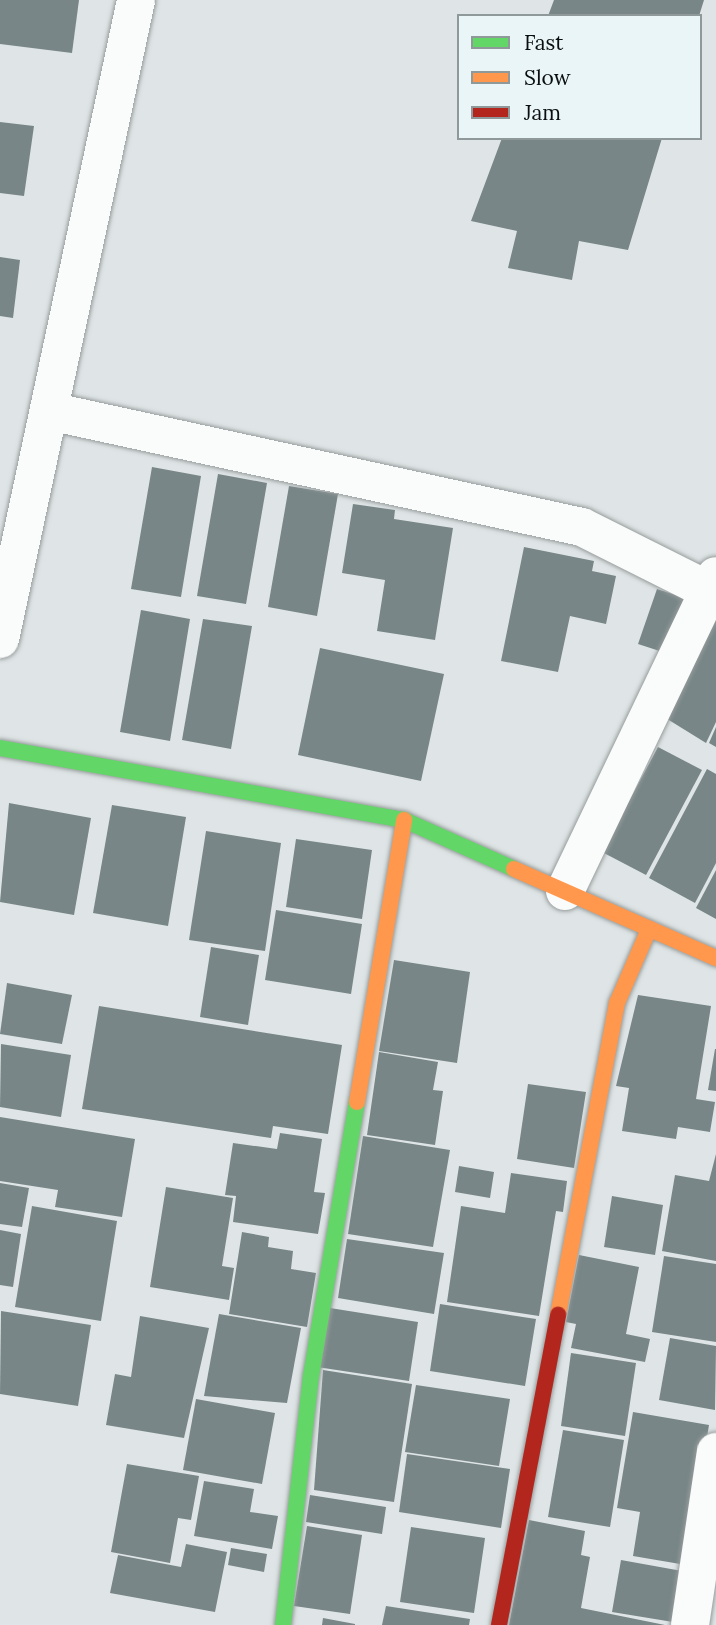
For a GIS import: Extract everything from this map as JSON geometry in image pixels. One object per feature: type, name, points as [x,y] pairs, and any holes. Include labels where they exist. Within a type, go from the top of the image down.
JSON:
[{"type":"street","points":[[0,639],[136,0]]},
{"type":"street","points":[[49,411],[582,527],[714,587],[565,891]]},
{"type":"street","points":[[0,748],[404,820],[716,958]]},
{"type":"street","points":[[283,1625],[311,1376],[404,820]]},
{"type":"street","points":[[499,1625],[617,1003],[649,929]]},
{"type":"street","points":[[690,1625],[716,1452]]},
{"type":"building","points":[[0,0],[79,0],[72,53],[0,44]]},
{"type":"building","points":[[554,0],[704,0],[700,14],[549,14]]},
{"type":"building","points":[[0,122],[34,126],[24,196],[0,193]]},
{"type":"building","points":[[501,140],[661,140],[628,250],[579,241],[572,280],[508,268],[517,231],[471,221]]},
{"type":"building","points":[[0,257],[20,260],[13,318],[0,316]]},
{"type":"building","points":[[152,467],[201,476],[181,597],[131,589]]},
{"type":"building","points":[[218,474],[267,483],[246,604],[197,596]]},
{"type":"building","points":[[289,486],[338,494],[317,616],[268,607]]},
{"type":"building","points":[[353,504],[395,510],[394,519],[453,528],[435,640],[377,631],[385,580],[342,573]]},
{"type":"building","points":[[524,547],[594,561],[592,571],[616,576],[606,624],[570,616],[558,672],[501,661]]},
{"type":"building","points":[[657,589],[694,601],[675,656],[638,644]]},
{"type":"building","points":[[141,610],[190,619],[170,741],[120,732]]},
{"type":"building","points":[[716,611],[716,722],[706,743],[664,717]]},
{"type":"building","points":[[203,619],[252,626],[231,749],[182,740]]},
{"type":"building","points":[[320,648],[444,674],[421,781],[298,755]]},
{"type":"building","points":[[716,727],[716,747],[709,743]]},
{"type":"building","points":[[658,747],[702,770],[646,875],[602,852]]},
{"type":"building","points":[[707,769],[716,774],[716,863],[695,903],[649,878]]},
{"type":"building","points":[[9,803],[91,818],[74,915],[0,902]]},
{"type":"building","points":[[112,805],[186,817],[168,926],[93,913]]},
{"type":"building","points":[[206,831],[281,843],[265,951],[189,940]]},
{"type":"building","points":[[296,839],[372,850],[362,919],[286,907]]},
{"type":"building","points":[[716,870],[716,919],[696,908]]},
{"type":"building","points":[[276,910],[362,924],[351,994],[265,980]]},
{"type":"building","points":[[211,947],[259,955],[248,1025],[200,1017]]},
{"type":"building","points":[[394,960],[470,972],[457,1063],[379,1051]]},
{"type":"building","points":[[7,983],[72,995],[62,1044],[0,1034]]},
{"type":"building","points":[[638,995],[711,1006],[696,1099],[715,1102],[710,1132],[678,1127],[676,1139],[622,1131],[629,1088],[616,1086]]},
{"type":"building","points":[[99,1006],[342,1045],[328,1134],[273,1126],[271,1138],[82,1109]]},
{"type":"building","points":[[1,1044],[71,1055],[61,1117],[0,1107]]},
{"type":"building","points":[[716,1049],[716,1091],[708,1090]]},
{"type":"building","points":[[379,1052],[438,1062],[433,1090],[443,1091],[435,1145],[367,1135]]},
{"type":"building","points":[[528,1084],[586,1092],[574,1168],[517,1159]]},
{"type":"building","points":[[0,1117],[135,1139],[122,1217],[55,1207],[58,1190],[0,1181]]},
{"type":"building","points":[[280,1133],[322,1139],[314,1192],[325,1193],[318,1234],[233,1222],[236,1196],[225,1195],[233,1143],[277,1149]]},
{"type":"building","points":[[363,1136],[450,1150],[433,1247],[348,1234]]},
{"type":"building","points":[[716,1154],[716,1261],[662,1251],[675,1175],[709,1181]]},
{"type":"building","points":[[459,1166],[494,1172],[490,1198],[455,1192]]},
{"type":"building","points":[[511,1173],[567,1181],[563,1212],[556,1211],[539,1316],[447,1302],[461,1206],[505,1213]]},
{"type":"building","points":[[0,1183],[29,1188],[22,1227],[0,1224]]},
{"type":"building","points":[[166,1187],[233,1198],[222,1266],[234,1268],[229,1300],[150,1287]]},
{"type":"building","points":[[612,1196],[663,1205],[655,1255],[604,1247]]},
{"type":"building","points":[[32,1206],[117,1221],[101,1321],[15,1307]]},
{"type":"building","points":[[0,1230],[21,1234],[13,1287],[0,1285]]},
{"type":"building","points":[[242,1232],[269,1237],[268,1247],[293,1251],[291,1269],[316,1273],[307,1327],[229,1314]]},
{"type":"building","points":[[347,1239],[444,1253],[434,1314],[338,1298]]},
{"type":"building","points":[[579,1255],[639,1267],[626,1334],[650,1339],[645,1362],[571,1348],[576,1324],[566,1322]]},
{"type":"building","points":[[664,1256],[716,1264],[716,1342],[652,1332]]},
{"type":"building","points":[[440,1304],[536,1319],[525,1386],[430,1371]]},
{"type":"building","points":[[330,1308],[418,1322],[409,1381],[317,1367]]},
{"type":"building","points":[[1,1311],[91,1325],[78,1406],[0,1394]]},
{"type":"building","points":[[219,1314],[301,1328],[287,1403],[204,1396]]},
{"type":"building","points":[[140,1316],[209,1328],[184,1438],[106,1425],[115,1374],[131,1377]]},
{"type":"building","points":[[670,1338],[716,1346],[715,1410],[659,1400]]},
{"type":"building","points":[[571,1353],[636,1363],[625,1436],[561,1426]]},
{"type":"building","points":[[323,1370],[412,1384],[394,1502],[314,1490]]},
{"type":"building","points":[[416,1385],[510,1399],[499,1466],[405,1452]]},
{"type":"building","points":[[196,1399],[275,1413],[262,1484],[183,1470]]},
{"type":"building","points":[[633,1412],[709,1425],[686,1565],[633,1556],[640,1512],[617,1508]]},
{"type":"building","points":[[563,1430],[624,1440],[610,1527],[548,1517]]},
{"type":"building","points":[[407,1454],[510,1469],[501,1528],[399,1512]]},
{"type":"building","points":[[127,1464],[199,1476],[191,1520],[178,1518],[170,1563],[111,1552]]},
{"type":"building","points":[[204,1481],[254,1489],[250,1512],[278,1516],[272,1549],[194,1536]]},
{"type":"building","points":[[310,1495],[386,1507],[382,1534],[306,1522]]},
{"type":"building","points":[[529,1520],[585,1531],[581,1555],[590,1557],[581,1608],[665,1625],[509,1625]]},
{"type":"building","points":[[307,1526],[362,1535],[350,1614],[294,1606]]},
{"type":"building","points":[[411,1527],[485,1538],[474,1613],[400,1602]]},
{"type":"building","points":[[186,1544],[227,1552],[215,1612],[110,1593],[118,1555],[181,1567]]},
{"type":"building","points":[[231,1548],[267,1554],[264,1572],[228,1565]]},
{"type":"building","points":[[621,1560],[682,1571],[673,1622],[612,1612]]},
{"type":"building","points":[[386,1606],[470,1619],[469,1625],[382,1625]]},
{"type":"building","points":[[323,1618],[355,1624],[355,1625],[322,1625]]},
{"type":"traffic: fast","points":[[0,748],[404,820],[514,869]]},
{"type":"traffic: fast","points":[[283,1625],[311,1376],[357,1102]]},
{"type":"traffic: slow","points":[[357,1102],[404,820]]},
{"type":"traffic: slow","points":[[514,869],[716,958]]},
{"type":"traffic: slow","points":[[558,1315],[617,1003],[649,929]]},
{"type":"traffic: jam","points":[[499,1625],[558,1315]]}]
